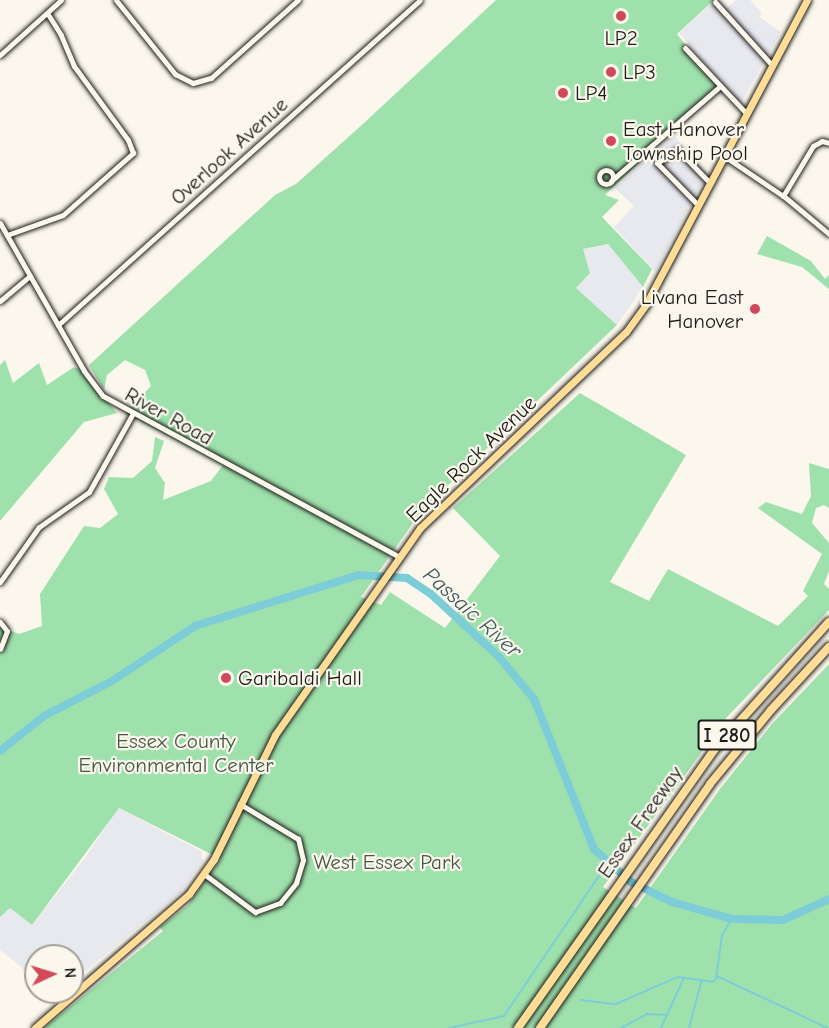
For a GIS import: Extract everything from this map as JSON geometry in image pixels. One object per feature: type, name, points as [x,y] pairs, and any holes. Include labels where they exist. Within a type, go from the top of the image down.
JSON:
[{"type":"highway","name":"Essex Freeway","points":[[518,1028],[636,857],[737,722],[829,622]]},
{"type":"highway","name":"Essex Freeway","points":[[540,1028],[653,865],[737,750],[829,647]]},
{"type":"main road","name":"Eagle Rock Avenue","points":[[35,1028],[176,908],[204,874],[275,735],[374,596],[401,554],[442,504],[626,332],[646,304],[807,0]]},
{"type":"street","points":[[0,55],[61,0]]},
{"type":"street","points":[[116,0],[175,74],[193,83],[211,78],[298,0]]},
{"type":"street","name":"Overlook Avenue","points":[[58,325],[420,0]]},
{"type":"street","points":[[715,3],[772,65]]},
{"type":"street","points":[[7,236],[63,215],[133,153],[128,140],[84,83],[47,13]]},
{"type":"street","points":[[685,48],[719,87],[746,113]]},
{"type":"street","points":[[611,182],[719,87]]},
{"type":"street","points":[[783,196],[813,146],[822,141],[829,144]]},
{"type":"street","points":[[698,205],[657,163],[678,150],[710,183]]},
{"type":"street","points":[[724,156],[783,196],[829,234]]},
{"type":"street","name":"River Road","points":[[0,223],[96,389],[132,415],[401,554]]},
{"type":"street","points":[[0,302],[30,276]]},
{"type":"street","points":[[0,582],[39,527],[89,492],[132,415]]},
{"type":"street","points":[[0,622],[7,631],[0,649]]},
{"type":"street","points":[[204,874],[255,912],[280,903],[296,883],[303,860],[298,839],[240,804]]},
{"type":"shaded area","points":[[715,0],[727,8],[736,0],[750,0],[762,13],[759,17],[781,32],[742,101],[738,101],[679,33]]},
{"type":"shaded area","points":[[673,135],[707,173],[655,272],[614,227],[634,206],[615,188]]},
{"type":"shaded area","points":[[608,244],[643,287],[617,325],[576,288],[590,273],[583,249]]},
{"type":"shaded area","points":[[118,808],[201,851],[203,861],[181,892],[84,972],[84,944],[24,944],[24,969],[0,950],[0,917],[10,908],[32,925],[85,858]]},
{"type":"green space","points":[[496,0],[714,0],[677,34],[719,87],[605,195],[619,200],[602,217],[652,269],[643,287],[608,244],[583,249],[590,273],[576,288],[617,325],[422,510],[361,597],[381,605],[390,592],[445,628],[500,556],[453,508],[580,393],[686,455],[610,582],[649,601],[668,569],[778,626],[808,596],[803,591],[822,554],[758,508],[766,502],[802,514],[811,496],[809,463],[829,469],[829,508],[824,505],[816,508],[812,523],[829,543],[829,571],[824,584],[829,589],[829,610],[728,716],[603,887],[636,908],[720,789],[772,724],[829,664],[829,1028],[44,1028],[73,1004],[84,1004],[84,995],[163,931],[160,927],[187,906],[221,859],[119,808],[32,925],[10,908],[0,917],[0,627],[19,634],[42,626],[40,594],[84,526],[100,528],[118,514],[104,489],[109,477],[133,478],[152,461],[155,437],[164,441],[155,468],[165,483],[163,500],[211,481],[223,465],[125,413],[151,386],[145,370],[125,360],[107,375],[104,390],[89,365],[275,195],[296,184]]},
{"type":"green space","points":[[767,236],[811,261],[825,279],[829,275],[829,289],[802,267],[757,254]]},
{"type":"green space","points":[[5,360],[13,383],[39,363],[47,385],[74,367],[84,371],[117,413],[84,422],[0,521],[0,365]]},
{"type":"waterway","name":"Passaic River","points":[[0,751],[44,716],[112,681],[195,626],[359,575],[407,578],[431,594],[499,657],[534,699],[594,849],[631,882],[672,902],[732,919],[783,920],[829,899]]},
{"type":"waterway","points":[[449,1028],[504,1016],[608,863]]},
{"type":"waterway","points":[[581,1000],[616,1004],[678,977],[712,982],[716,979],[722,935],[732,919]]},
{"type":"waterway","points":[[717,976],[828,1028]]},
{"type":"waterway","points":[[661,1028],[683,980]]},
{"type":"waterway","points":[[689,1028],[701,983]]},
{"type":"waterway","points":[[621,1028],[647,1014],[667,1015]]},
{"type":"place","name":"LP2","points":[[621,16]]},
{"type":"place","name":"LP3","points":[[611,72]]},
{"type":"place","name":"LP4","points":[[563,93]]},
{"type":"place","name":"East Hanover Township Pool","points":[[611,141]]},
{"type":"place","name":"Livana East Hanover","points":[[755,309]]},
{"type":"place","name":"Garibaldi Hall","points":[[226,678]]},
{"type":"park label","name":"Essex County Environmental Center","points":[[176,753]]},
{"type":"park label","name":"West Essex Park","points":[[387,862]]}]
